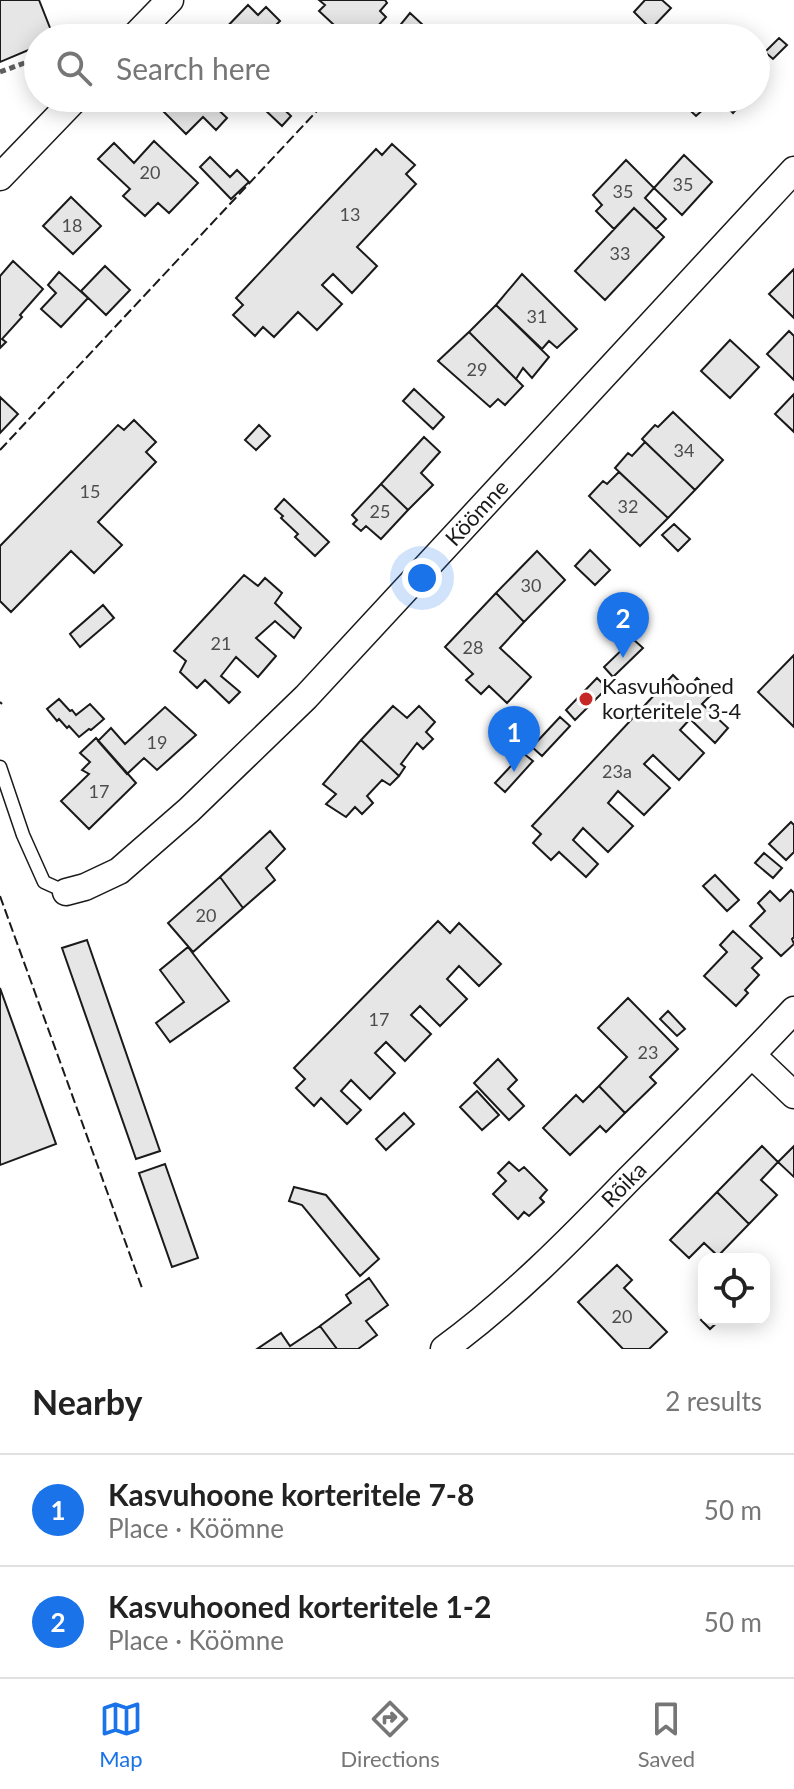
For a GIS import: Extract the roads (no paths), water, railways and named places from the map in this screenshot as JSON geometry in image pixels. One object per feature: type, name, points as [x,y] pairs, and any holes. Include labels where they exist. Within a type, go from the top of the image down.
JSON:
[{"type":"street","points":[[147,24],[170,0]]},
{"type":"street","points":[[0,177],[63,112]]},
{"type":"street","name":"Köömne","points":[[66,892],[119,871],[189,810],[306,697],[794,170]]},
{"type":"street","name":"Rõika","points":[[444,1349],[473,1328],[563,1247],[794,1010]]},
{"type":"street","points":[[752,1055],[794,1095]]},
{"type":"lane","points":[[0,767],[23,835],[44,882],[66,892]]},
{"type":"place","name":"Kasvuhooned korteritele 1-2","points":[[623,658]]},
{"type":"place","name":"Kasvuhooned korteritele 3-4","points":[[586,699]]},
{"type":"place","name":"Kasvuhoone korteritele 7-8","points":[[514,772]]}]
